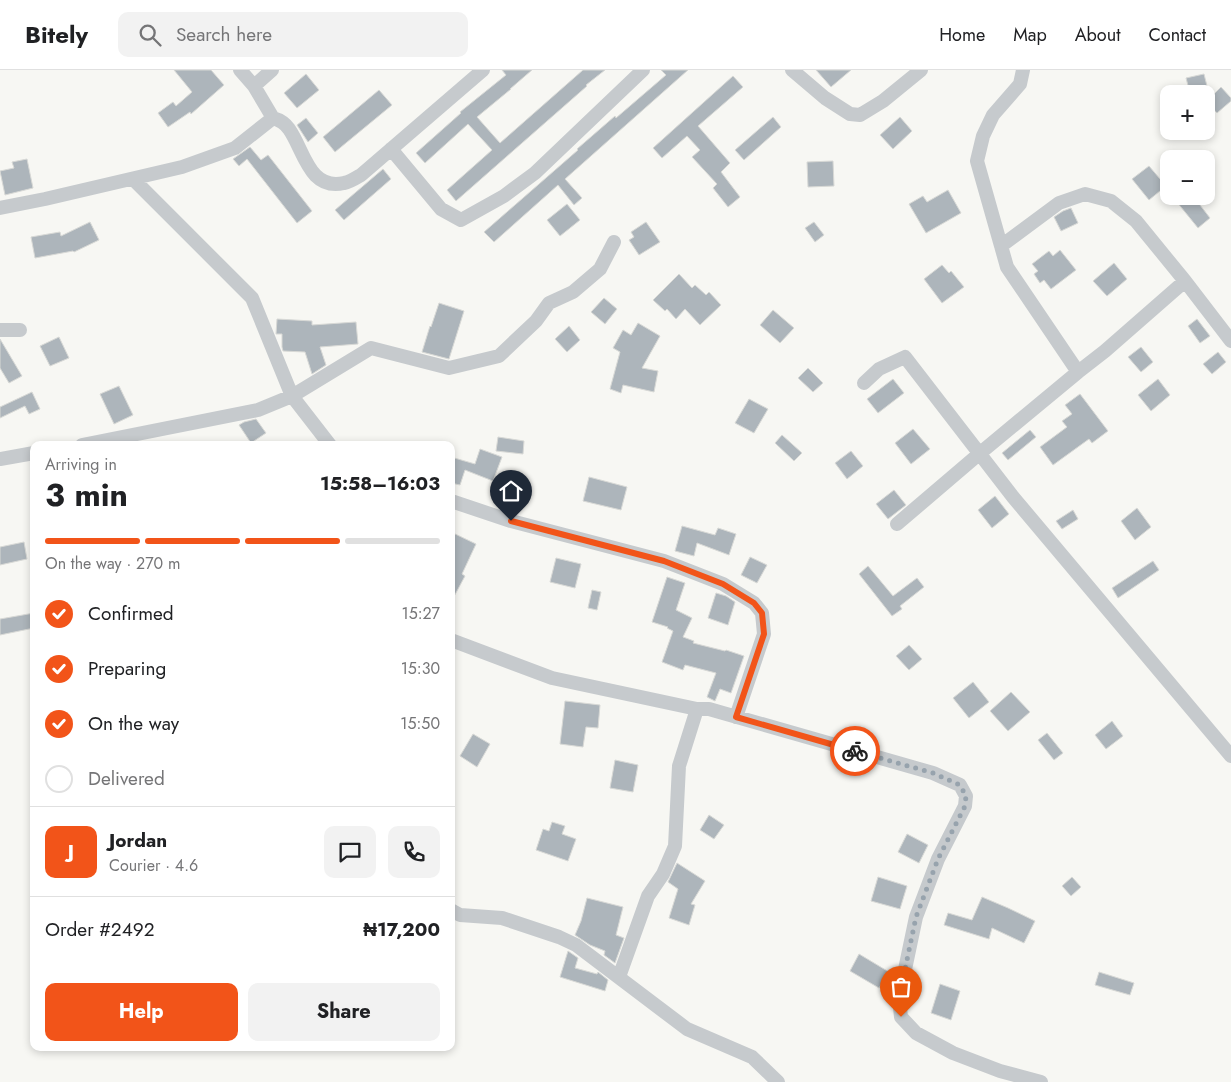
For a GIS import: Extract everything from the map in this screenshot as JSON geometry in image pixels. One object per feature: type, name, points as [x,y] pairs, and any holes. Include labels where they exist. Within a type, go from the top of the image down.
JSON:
[{"type":"street","points":[[240,70],[254,86],[273,118],[282,122],[289,129],[305,161],[317,178],[330,184],[345,183],[361,175],[483,70]]},
{"type":"street","points":[[254,86],[272,70]]},
{"type":"street","points":[[391,149],[441,209],[461,220],[504,196],[535,173],[643,70]]},
{"type":"street","points":[[792,70],[826,98],[850,114],[860,115],[883,100],[921,70]]},
{"type":"street","points":[[1023,70],[1020,84],[993,115],[983,136],[977,161],[1007,267],[1078,372]]},
{"type":"street","points":[[0,208],[182,167],[235,148],[273,118]]},
{"type":"street","points":[[133,179],[252,298],[292,396],[327,441]]},
{"type":"street","points":[[1001,246],[1059,203],[1085,194],[1110,201],[1136,221],[1231,341]]},
{"type":"street","points":[[102,441],[258,410],[292,396],[372,348],[449,368],[499,356],[536,321],[549,303],[573,292],[600,269],[614,242]]},
{"type":"street","points":[[897,524],[1105,351],[1185,281]]},
{"type":"street","points":[[0,330],[20,330]]},
{"type":"street","points":[[864,383],[879,369],[905,357],[1025,512],[1231,756]]},
{"type":"street","points":[[0,459],[30,454]]},
{"type":"street","points":[[455,502],[511,521],[664,561],[723,584],[754,603],[762,613],[764,634],[736,717]]},
{"type":"street","points":[[455,642],[552,678],[697,709],[709,709],[933,773],[960,785],[966,796],[965,806],[938,859],[916,917],[899,998],[901,1017],[916,1033],[952,1053],[1000,1071],[1041,1082]]},
{"type":"street","points":[[619,978],[648,896],[663,874],[675,846],[679,766],[697,709]]},
{"type":"street","points":[[455,912],[460,915],[502,918],[559,937],[576,945],[687,1029],[752,1056],[778,1082]]},
{"type":"building","points":[[174,70],[211,70],[224,85],[191,114],[190,112],[168,127],[158,113],[173,102],[176,106],[192,92]]},
{"type":"building","points":[[502,70],[532,70],[477,117],[500,143],[583,70],[605,70],[456,201],[447,190],[492,150],[468,124],[425,163],[416,153],[460,112],[506,75]]},
{"type":"building","points":[[661,70],[688,70],[565,179],[582,198],[574,205],[558,185],[494,242],[484,232],[615,116],[616,118],[666,75]]},
{"type":"building","points":[[816,70],[851,70],[831,87]]},
{"type":"building","points":[[306,74],[319,90],[297,108],[284,93]]},
{"type":"building","points":[[1204,74],[1207,85],[1188,85],[1186,78]]},
{"type":"building","points":[[733,76],[743,87],[698,126],[730,163],[721,172],[740,197],[728,207],[713,188],[717,184],[692,157],[700,150],[687,136],[662,158],[653,148]]},
{"type":"building","points":[[1221,87],[1231,98],[1231,101],[1217,113],[1215,111],[1215,93]]},
{"type":"building","points":[[379,90],[392,105],[335,152],[323,137]]},
{"type":"building","points":[[773,117],[781,127],[744,160],[735,150]]},
{"type":"building","points":[[900,117],[912,131],[893,149],[880,135]]},
{"type":"building","points":[[306,118],[318,133],[308,142],[297,125]]},
{"type":"building","points":[[250,147],[261,160],[268,155],[312,211],[297,223],[247,159],[239,166],[233,159]]},
{"type":"building","points":[[27,159],[33,188],[5,195],[0,171],[14,168],[12,162]]},
{"type":"building","points":[[833,161],[834,186],[808,187],[807,162]]},
{"type":"building","points":[[1149,166],[1160,179],[1160,191],[1149,200],[1132,179]]},
{"type":"building","points":[[383,169],[391,179],[344,220],[335,210]]},
{"type":"building","points":[[948,190],[961,213],[926,233],[909,204],[923,196],[927,202]]},
{"type":"building","points":[[567,204],[580,220],[560,236],[547,220]]},
{"type":"building","points":[[1179,205],[1200,205],[1210,218],[1198,228]]},
{"type":"building","points":[[1071,208],[1078,223],[1061,231],[1054,217]]},
{"type":"building","points":[[90,222],[99,240],[74,252],[35,258],[31,237],[60,232],[61,236]]},
{"type":"building","points":[[646,222],[660,242],[639,255],[629,240],[634,237],[631,232]]},
{"type":"building","points":[[814,222],[824,235],[815,242],[805,228]]},
{"type":"building","points":[[1060,250],[1076,270],[1051,289],[1044,280],[1040,283],[1034,274],[1038,271],[1032,264],[1049,251],[1053,256]]},
{"type":"building","points":[[1114,263],[1127,279],[1107,296],[1093,281]]},
{"type":"building","points":[[942,265],[949,273],[951,271],[964,287],[942,303],[924,279]]},
{"type":"building","points":[[679,274],[692,288],[695,285],[706,295],[709,292],[721,305],[700,325],[685,309],[676,319],[667,309],[665,311],[653,300]]},
{"type":"building","points":[[604,298],[617,309],[605,324],[591,312]]},
{"type":"building","points":[[439,303],[464,311],[449,359],[422,352]]},
{"type":"building","points":[[773,310],[794,328],[780,343],[760,325]]},
{"type":"building","points":[[277,319],[312,321],[312,325],[356,322],[358,344],[320,347],[326,365],[312,374],[305,352],[283,351],[282,334],[276,334]]},
{"type":"building","points":[[1197,319],[1210,336],[1200,343],[1188,326]]},
{"type":"building","points":[[638,323],[660,336],[642,368],[658,371],[654,392],[623,385],[621,393],[610,389],[620,352],[613,348],[623,330],[631,335]]},
{"type":"building","points":[[569,326],[580,340],[567,352],[555,339]]},
{"type":"building","points":[[59,337],[69,358],[50,366],[40,346]]},
{"type":"building","points":[[0,339],[22,376],[9,383],[0,368]]},
{"type":"building","points":[[1141,347],[1153,362],[1141,372],[1128,357]]},
{"type":"building","points":[[1218,352],[1226,362],[1212,374],[1203,364]]},
{"type":"building","points":[[808,368],[823,383],[813,392],[798,378]]},
{"type":"building","points":[[893,379],[904,393],[878,413],[867,399]]},
{"type":"building","points":[[1158,379],[1170,395],[1151,411],[1138,395]]},
{"type":"building","points":[[119,386],[133,415],[114,424],[100,394]]},
{"type":"building","points":[[32,392],[40,409],[29,414],[25,406],[0,418],[0,407]]},
{"type":"building","points":[[1080,394],[1108,431],[1092,443],[1089,439],[1053,465],[1040,447],[1067,427],[1062,421],[1072,414],[1065,405]]},
{"type":"building","points":[[749,399],[768,409],[754,433],[735,423]]},
{"type":"building","points":[[256,419],[266,433],[254,441],[250,441],[239,425]]},
{"type":"building","points":[[913,429],[930,449],[911,464],[895,443]]},
{"type":"building","points":[[1030,430],[1036,437],[1008,460],[1002,453]]},
{"type":"building","points":[[782,435],[802,453],[794,461],[775,443]]},
{"type":"building","points":[[498,437],[524,441],[523,454],[496,451]]},
{"type":"building","points":[[480,449],[502,457],[493,481],[465,470],[460,485],[455,484],[455,458],[475,464]]},
{"type":"building","points":[[851,451],[863,466],[847,479],[835,463]]},
{"type":"building","points":[[589,477],[627,487],[621,510],[583,501]]},
{"type":"building","points":[[894,490],[906,505],[888,519],[876,504]]},
{"type":"building","points":[[995,496],[1009,514],[992,528],[978,510]]},
{"type":"building","points":[[1137,508],[1151,527],[1135,540],[1121,521]]},
{"type":"building","points":[[1073,510],[1078,519],[1062,529],[1056,521]]},
{"type":"building","points":[[682,526],[715,535],[718,528],[736,534],[729,555],[697,543],[694,556],[675,551]]},
{"type":"building","points":[[455,534],[476,544],[462,574],[465,576],[455,595]]},
{"type":"building","points":[[24,542],[27,559],[0,565],[0,547]]},
{"type":"building","points":[[750,557],[767,565],[757,583],[741,575]]},
{"type":"building","points":[[556,558],[581,564],[575,588],[550,582]]},
{"type":"building","points":[[1153,561],[1159,570],[1118,598],[1112,588]]},
{"type":"building","points":[[868,566],[893,596],[917,578],[924,587],[900,606],[902,609],[892,616],[859,574]]},
{"type":"building","points":[[667,577],[685,583],[676,610],[692,618],[683,637],[694,641],[693,643],[744,656],[731,693],[720,689],[715,701],[707,697],[716,673],[685,665],[683,670],[662,662],[673,631],[668,627],[652,622]]},
{"type":"building","points":[[592,590],[601,592],[597,610],[588,608]]},
{"type":"building","points":[[716,593],[726,596],[735,602],[728,625],[708,618]]},
{"type":"building","points":[[30,614],[30,629],[0,635],[0,619]]},
{"type":"building","points":[[909,645],[922,659],[909,670],[896,656]]},
{"type":"building","points":[[973,682],[989,702],[969,718],[953,698]]},
{"type":"building","points":[[1011,692],[1030,712],[1008,731],[990,711]]},
{"type":"building","points":[[565,701],[600,705],[598,728],[586,727],[583,747],[560,744]]},
{"type":"building","points":[[1112,721],[1123,736],[1106,749],[1095,735]]},
{"type":"building","points":[[1047,733],[1063,753],[1054,760],[1038,740]]},
{"type":"building","points":[[473,734],[490,744],[477,767],[460,756]]},
{"type":"building","points":[[615,760],[638,765],[633,792],[610,788]]},
{"type":"building","points":[[709,815],[724,825],[714,839],[700,830]]},
{"type":"building","points":[[552,822],[565,826],[562,834],[576,839],[568,861],[536,850],[543,829],[549,831]]},
{"type":"building","points":[[907,834],[928,845],[919,863],[898,852]]},
{"type":"building","points":[[677,863],[705,881],[691,904],[695,905],[689,925],[669,918],[678,889],[668,882]]},
{"type":"building","points":[[878,877],[907,886],[900,909],[871,901]]},
{"type":"building","points":[[1072,877],[1081,887],[1071,896],[1062,886]]},
{"type":"building","points":[[982,897],[1035,921],[1024,943],[992,928],[989,939],[944,925],[948,913],[972,920]]},
{"type":"building","points":[[587,898],[623,907],[616,935],[624,938],[615,963],[604,955],[605,951],[590,945],[575,935]]},
{"type":"building","points":[[568,951],[578,958],[575,968],[597,974],[598,972],[608,980],[605,991],[560,977]]},
{"type":"building","points":[[859,954],[889,972],[879,988],[850,971]]},
{"type":"building","points":[[1099,972],[1134,983],[1130,995],[1095,985]]},
{"type":"building","points":[[940,984],[960,991],[951,1020],[931,1013]]},
{"type":"way so far","points":[[855,751],[933,773],[960,785],[966,796],[965,806],[938,859],[916,917],[899,998],[901,1017]]},
{"type":"route","points":[[511,521],[664,561],[723,584],[754,603],[762,613],[764,634],[736,717],[855,751]]}]
